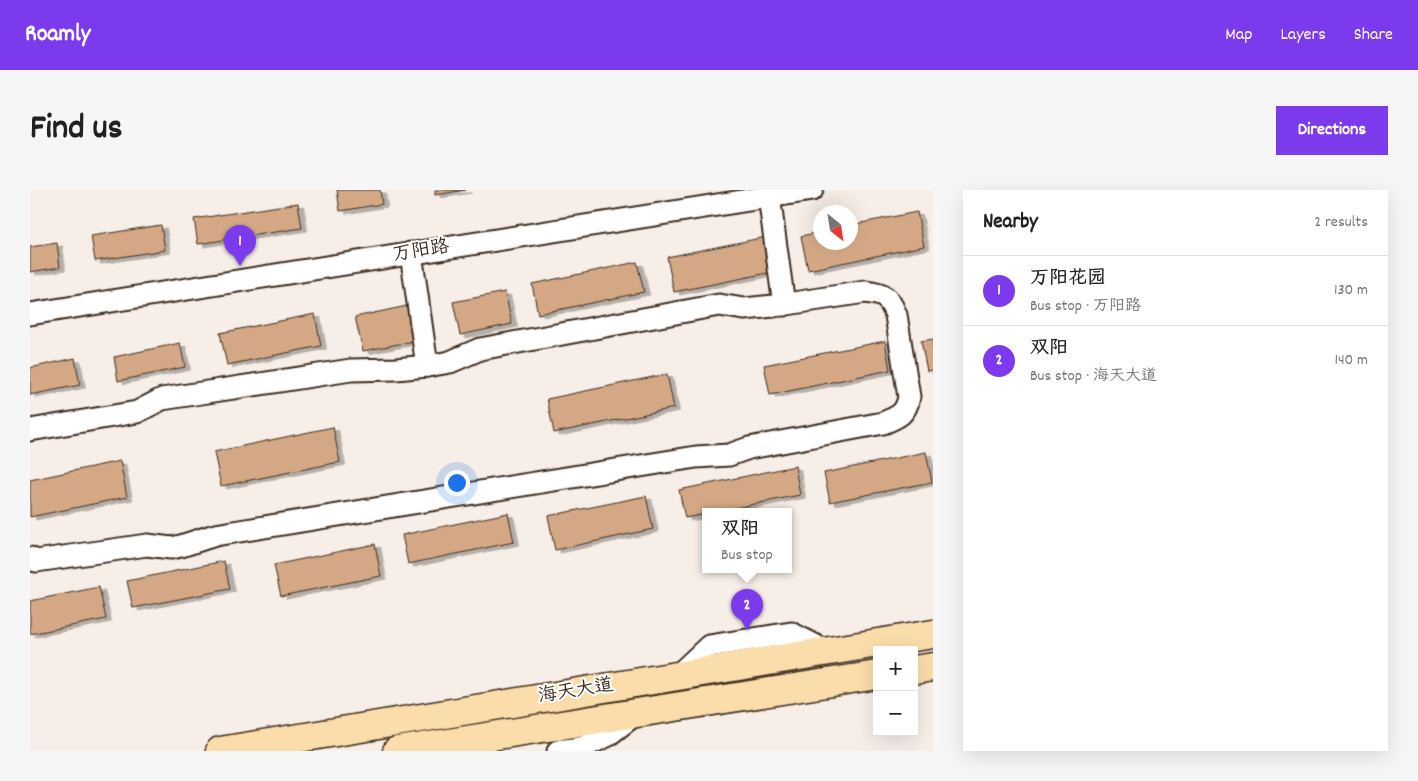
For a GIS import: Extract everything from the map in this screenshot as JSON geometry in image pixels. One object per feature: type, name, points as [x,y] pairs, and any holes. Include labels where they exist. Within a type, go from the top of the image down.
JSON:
[{"type":"main road","name":"海天大道","points":[[220,751],[933,634]]},
{"type":"main road","points":[[918,669],[933,667]]},
{"type":"main road","name":"海天大道","points":[[397,751],[484,744],[638,712],[873,676]]},
{"type":"street","name":"万阳路","points":[[30,314],[812,190]]},
{"type":"street","points":[[769,196],[784,305]]},
{"type":"street","points":[[411,253],[427,366]]},
{"type":"street","points":[[30,430],[137,412],[162,399],[351,370],[396,369],[450,362],[480,349],[719,305],[744,309],[784,305],[865,292],[880,294],[891,302],[896,315],[909,397],[907,408],[897,418],[883,423],[749,448],[729,455],[686,458],[215,535],[171,548],[146,545],[36,561],[30,558]]},
{"type":"street","points":[[558,751],[581,748],[607,736],[638,712]]},
{"type":"building","points":[[337,190],[380,190],[382,204],[340,211]]},
{"type":"building","points":[[435,190],[466,190],[435,195]]},
{"type":"building","points":[[298,203],[302,228],[198,244],[194,219]]},
{"type":"building","points":[[917,212],[924,246],[808,270],[801,236],[813,234],[813,250],[858,250],[858,224]]},
{"type":"building","points":[[161,225],[165,250],[95,261],[91,236]]},
{"type":"building","points":[[766,237],[773,272],[674,292],[667,257]]},
{"type":"building","points":[[57,243],[60,267],[30,272],[30,247]]},
{"type":"building","points":[[637,262],[644,292],[538,314],[532,284]]},
{"type":"building","points":[[505,292],[512,324],[460,335],[453,302]]},
{"type":"building","points":[[407,306],[414,341],[363,351],[355,317]]},
{"type":"building","points":[[315,314],[321,346],[227,365],[220,333]]},
{"type":"building","points":[[933,339],[933,370],[927,371],[921,341]]},
{"type":"building","points":[[885,341],[890,370],[770,395],[764,365]]},
{"type":"building","points":[[180,343],[185,367],[118,381],[114,357]]},
{"type":"building","points":[[75,358],[80,385],[30,395],[30,368]]},
{"type":"building","points":[[667,374],[674,408],[554,433],[547,399]]},
{"type":"building","points":[[333,427],[340,462],[221,486],[214,452]]},
{"type":"building","points":[[926,452],[932,482],[830,502],[824,473]]},
{"type":"building","points":[[120,461],[127,497],[30,517],[30,480]]},
{"type":"building","points":[[795,466],[800,495],[735,508],[702,508],[702,515],[685,518],[679,490]]},
{"type":"building","points":[[646,496],[653,529],[555,550],[548,516]]},
{"type":"building","points":[[508,513],[514,542],[408,564],[402,535]]},
{"type":"building","points":[[375,544],[381,576],[281,596],[274,565]]},
{"type":"building","points":[[224,561],[230,589],[133,608],[127,581]]},
{"type":"building","points":[[99,587],[106,619],[30,634],[30,601]]},
{"type":"place","name":"万阳花园","points":[[240,266]]},
{"type":"place","name":"双阳","points":[[747,630]]}]
